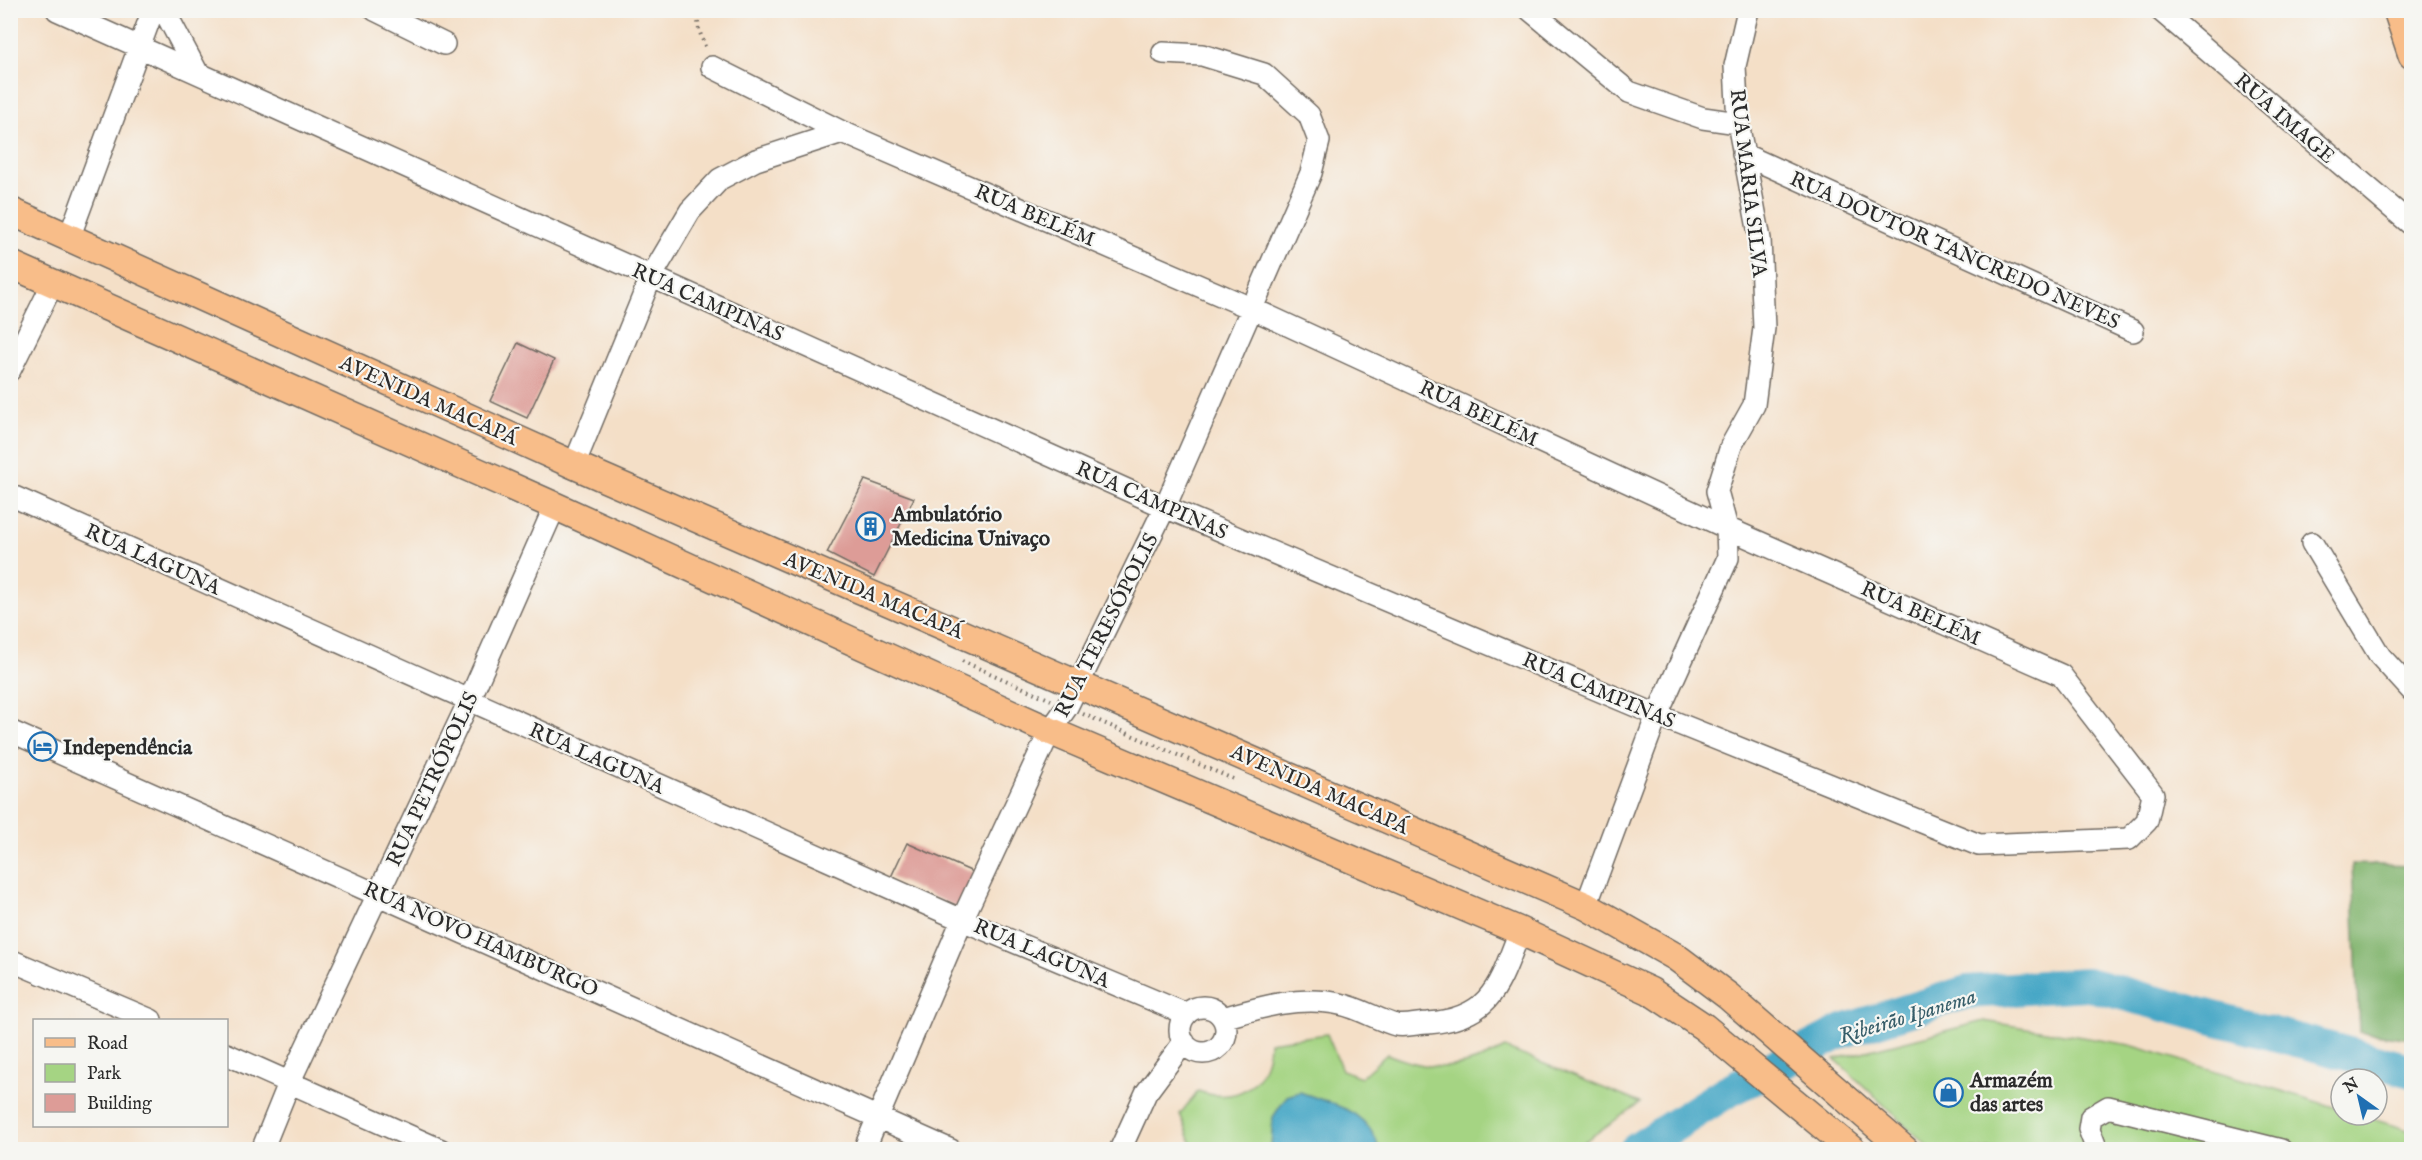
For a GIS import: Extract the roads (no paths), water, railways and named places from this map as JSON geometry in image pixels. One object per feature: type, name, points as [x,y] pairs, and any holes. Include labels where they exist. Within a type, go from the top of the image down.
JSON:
[{"type":"main road","points":[[2397,10],[2412,55]]},
{"type":"main road","name":"AVENIDA MACAPÁ","points":[[10,212],[574,465],[1586,906],[1676,957],[1728,996],[1903,1148]]},
{"type":"main road","points":[[10,264],[555,506],[1050,731],[1520,931],[1650,992],[1704,1028],[1852,1149]]},
{"type":"street","name":"RUA CAMPINAS","points":[[57,10],[1165,507],[1658,715],[1979,845],[2129,839]]},
{"type":"street","points":[[69,238],[139,47],[149,28],[153,10]]},
{"type":"street","points":[[164,10],[197,72]]},
{"type":"street","points":[[375,10],[444,44]]},
{"type":"street","points":[[1530,10],[1629,92],[1703,118],[1738,123]]},
{"type":"street","name":"RUA MARIA SILVA","points":[[1586,906],[1658,715],[1728,558],[1727,528],[1717,491],[1731,446],[1754,405],[1764,328],[1760,239],[1738,123],[1736,66],[1748,10]]},
{"type":"street","name":"RUA IMAGE","points":[[2160,10],[2412,225]]},
{"type":"street","points":[[2177,10],[2184,32]]},
{"type":"street","name":"RUA TERESÓPOLIS","points":[[864,1149],[962,920],[1050,731],[1079,684],[1165,507],[1311,173],[1319,141],[1309,115],[1264,74],[1202,55],[1163,53]]},
{"type":"street","name":"RUA BELÉM","points":[[712,67],[842,132],[1253,309],[1727,528],[2061,675],[2153,794],[2147,821],[2129,839]]},
{"type":"street","points":[[574,465],[651,277],[690,211],[720,179],[756,160],[842,132]]},
{"type":"street","name":"RUA DOUTOR TANCREDO NEVES","points":[[1743,154],[2133,331]]},
{"type":"street","points":[[10,370],[53,283]]},
{"type":"street","name":"RUA LAGUNA","points":[[10,495],[962,920],[1186,1014]]},
{"type":"street","name":"RUA PETRÓPOLIS","points":[[262,1149],[290,1081],[469,701],[555,506]]},
{"type":"street","points":[[2312,543],[2380,656],[2412,691]]},
{"type":"street","name":"RUA NOVO HAMBURGO","points":[[10,731],[951,1149]]},
{"type":"street","points":[[1223,1018],[1268,1005],[1302,1002],[1340,1004],[1398,1025],[1451,1021],[1480,1008],[1498,985],[1520,931]]},
{"type":"street","points":[[10,960],[149,1019]]},
{"type":"street","points":[[1206,1007],[1213,1009],[1223,1018],[1226,1026],[1223,1041],[1211,1051],[1196,1052],[1184,1042],[1180,1028],[1186,1014],[1192,1010],[1206,1007]]},
{"type":"street","points":[[1120,1149],[1146,1093],[1184,1042]]},
{"type":"street","points":[[228,1055],[441,1149]]},
{"type":"street","points":[[2097,1149],[2089,1129],[2091,1117],[2108,1107],[2281,1149]]},
{"type":"water","points":[[1300,1092],[1338,1106],[1358,1117],[1367,1125],[1380,1149],[1271,1149],[1273,1117],[1287,1096]]},
{"type":"waterway","name":"Ribeirão Ipanema","points":[[1636,1150],[1726,1092],[1843,1031],[1967,992],[2087,984],[2412,1071]]},
{"type":"place","name":"Ambulatório Medicina Univaço","points":[[871,526]]},
{"type":"place","name":"Independência","points":[[42,747]]},
{"type":"place","name":"Armazém das artes","points":[[1949,1092]]}]
